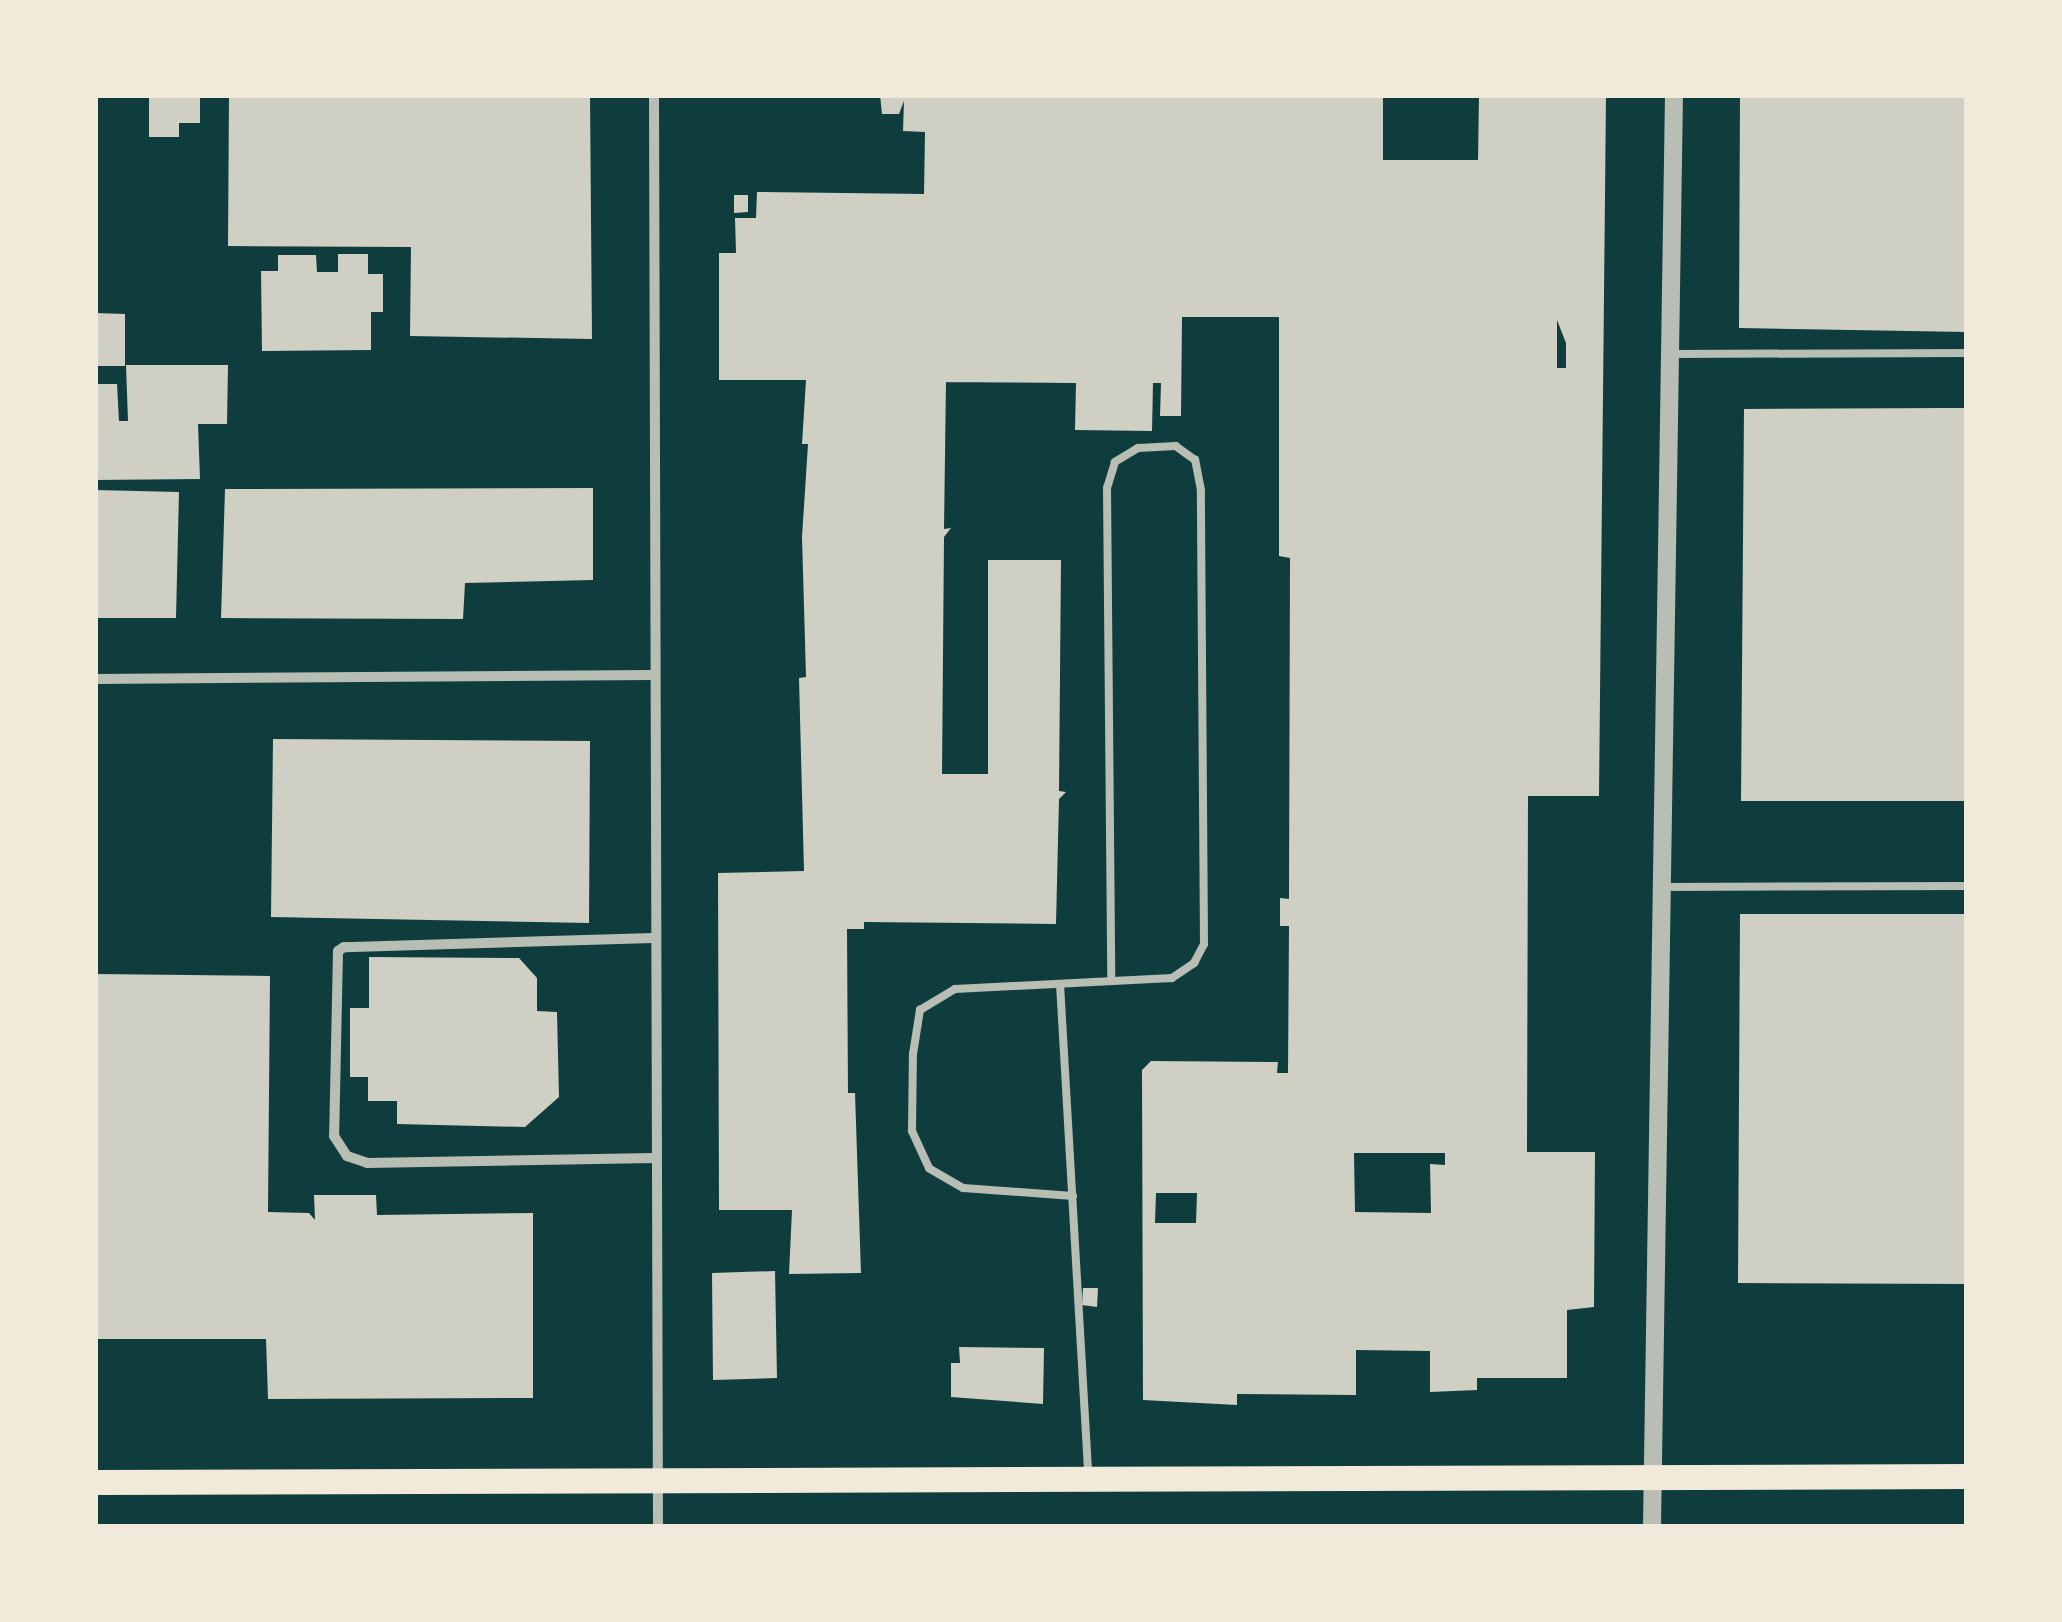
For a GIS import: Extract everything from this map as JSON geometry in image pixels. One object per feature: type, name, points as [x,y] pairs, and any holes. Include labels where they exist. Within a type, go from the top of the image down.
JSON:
[{"type":"main road","points":[[95,1482],[1088,1482],[1967,1476]]},
{"type":"street","points":[[654,95],[652,675],[658,1527]]},
{"type":"street","points":[[1652,1527],[1674,95]]},
{"type":"street","points":[[95,680],[652,675]]},
{"type":"street","points":[[653,938],[344,946],[338,951],[334,1136],[347,1156],[366,1163],[655,1158]]},
{"type":"lane","points":[[1670,354],[1967,352]]},
{"type":"lane","points":[[1073,1196],[963,1188],[928,1168],[912,1131],[920,1010],[955,989],[1172,978],[1194,963],[1204,944],[1201,490],[1196,460],[1176,446],[1138,448],[1115,462],[1107,488],[1111,980]]},
{"type":"lane","points":[[1661,887],[1967,886]]},
{"type":"lane","points":[[1060,984],[1088,1482]]},
{"type":"building","points":[[149,95],[200,95],[200,123],[179,123],[179,137],[149,137]]},
{"type":"building","points":[[229,95],[590,95],[592,339],[410,336],[411,247],[228,246]]},
{"type":"building","points":[[880,95],[1383,95],[1383,160],[1478,160],[1479,95],[1606,95],[1599,796],[1528,796],[1527,1152],[1595,1152],[1594,1307],[1567,1310],[1567,1378],[1477,1378],[1477,1390],[1430,1392],[1430,1351],[1356,1350],[1356,1395],[1237,1394],[1237,1405],[1143,1400],[1142,1070],[1151,1061],[1278,1062],[1277,1073],[1288,1073],[1289,926],[1280,926],[1280,898],[1289,899],[1290,558],[1279,556],[1279,317],[1182,317],[1181,416],[1160,416],[1161,383],[1153,383],[1152,431],[1075,430],[1076,383],[946,382],[944,529],[951,528],[944,537],[942,774],[988,774],[988,560],[1061,560],[1059,791],[1066,792],[1059,799],[1056,924],[864,922],[864,929],[847,929],[848,1093],[855,1093],[861,1273],[789,1274],[792,1210],[719,1210],[718,873],[804,871],[799,678],[806,677],[802,537],[808,444],[802,444],[806,380],[719,380],[719,253],[736,253],[735,218],[756,218],[757,192],[924,194],[925,132],[903,131],[904,101],[899,114],[882,114]],"holes":[[[1557,320],[1566,343],[1566,368],[1557,368]],[[1354,1153],[1445,1153],[1445,1165],[1430,1164],[1431,1213],[1355,1212]],[[1156,1193],[1197,1193],[1196,1223],[1155,1223]]]},
{"type":"building","points":[[1740,95],[1967,95],[1967,332],[1739,328]]},
{"type":"building","points":[[734,195],[748,195],[748,212],[734,213]]},
{"type":"building","points":[[338,254],[368,254],[368,274],[383,274],[383,312],[371,312],[371,350],[262,351],[261,271],[278,271],[278,255],[316,255],[317,272],[338,272]]},
{"type":"building","points":[[95,313],[125,314],[125,366],[95,366]]},
{"type":"building","points":[[126,365],[228,365],[227,424],[198,424],[200,479],[95,480],[95,384],[117,384],[119,421],[128,421]]},
{"type":"building","points":[[1967,408],[1967,801],[1741,801],[1744,409]]},
{"type":"building","points":[[593,488],[593,580],[465,583],[463,619],[221,618],[225,489]]},
{"type":"building","points":[[95,490],[179,492],[176,618],[95,618]]},
{"type":"building","points":[[273,739],[590,741],[589,923],[271,917]]},
{"type":"building","points":[[1740,914],[1967,914],[1967,1284],[1738,1283]]},
{"type":"building","points":[[369,957],[519,958],[537,978],[537,1011],[557,1012],[559,1097],[525,1127],[397,1124],[397,1101],[368,1101],[368,1077],[350,1077],[350,1008],[369,1008]]},
{"type":"building","points":[[95,974],[270,976],[268,1212],[309,1213],[315,1220],[314,1195],[376,1195],[377,1215],[533,1213],[533,1398],[268,1399],[266,1339],[95,1339]]},
{"type":"building","points":[[775,1271],[777,1378],[713,1380],[712,1273]]},
{"type":"building","points":[[1083,1288],[1098,1288],[1097,1307],[1082,1305]]},
{"type":"building","points":[[959,1347],[1044,1348],[1043,1404],[951,1397],[951,1363],[960,1363]]}]
